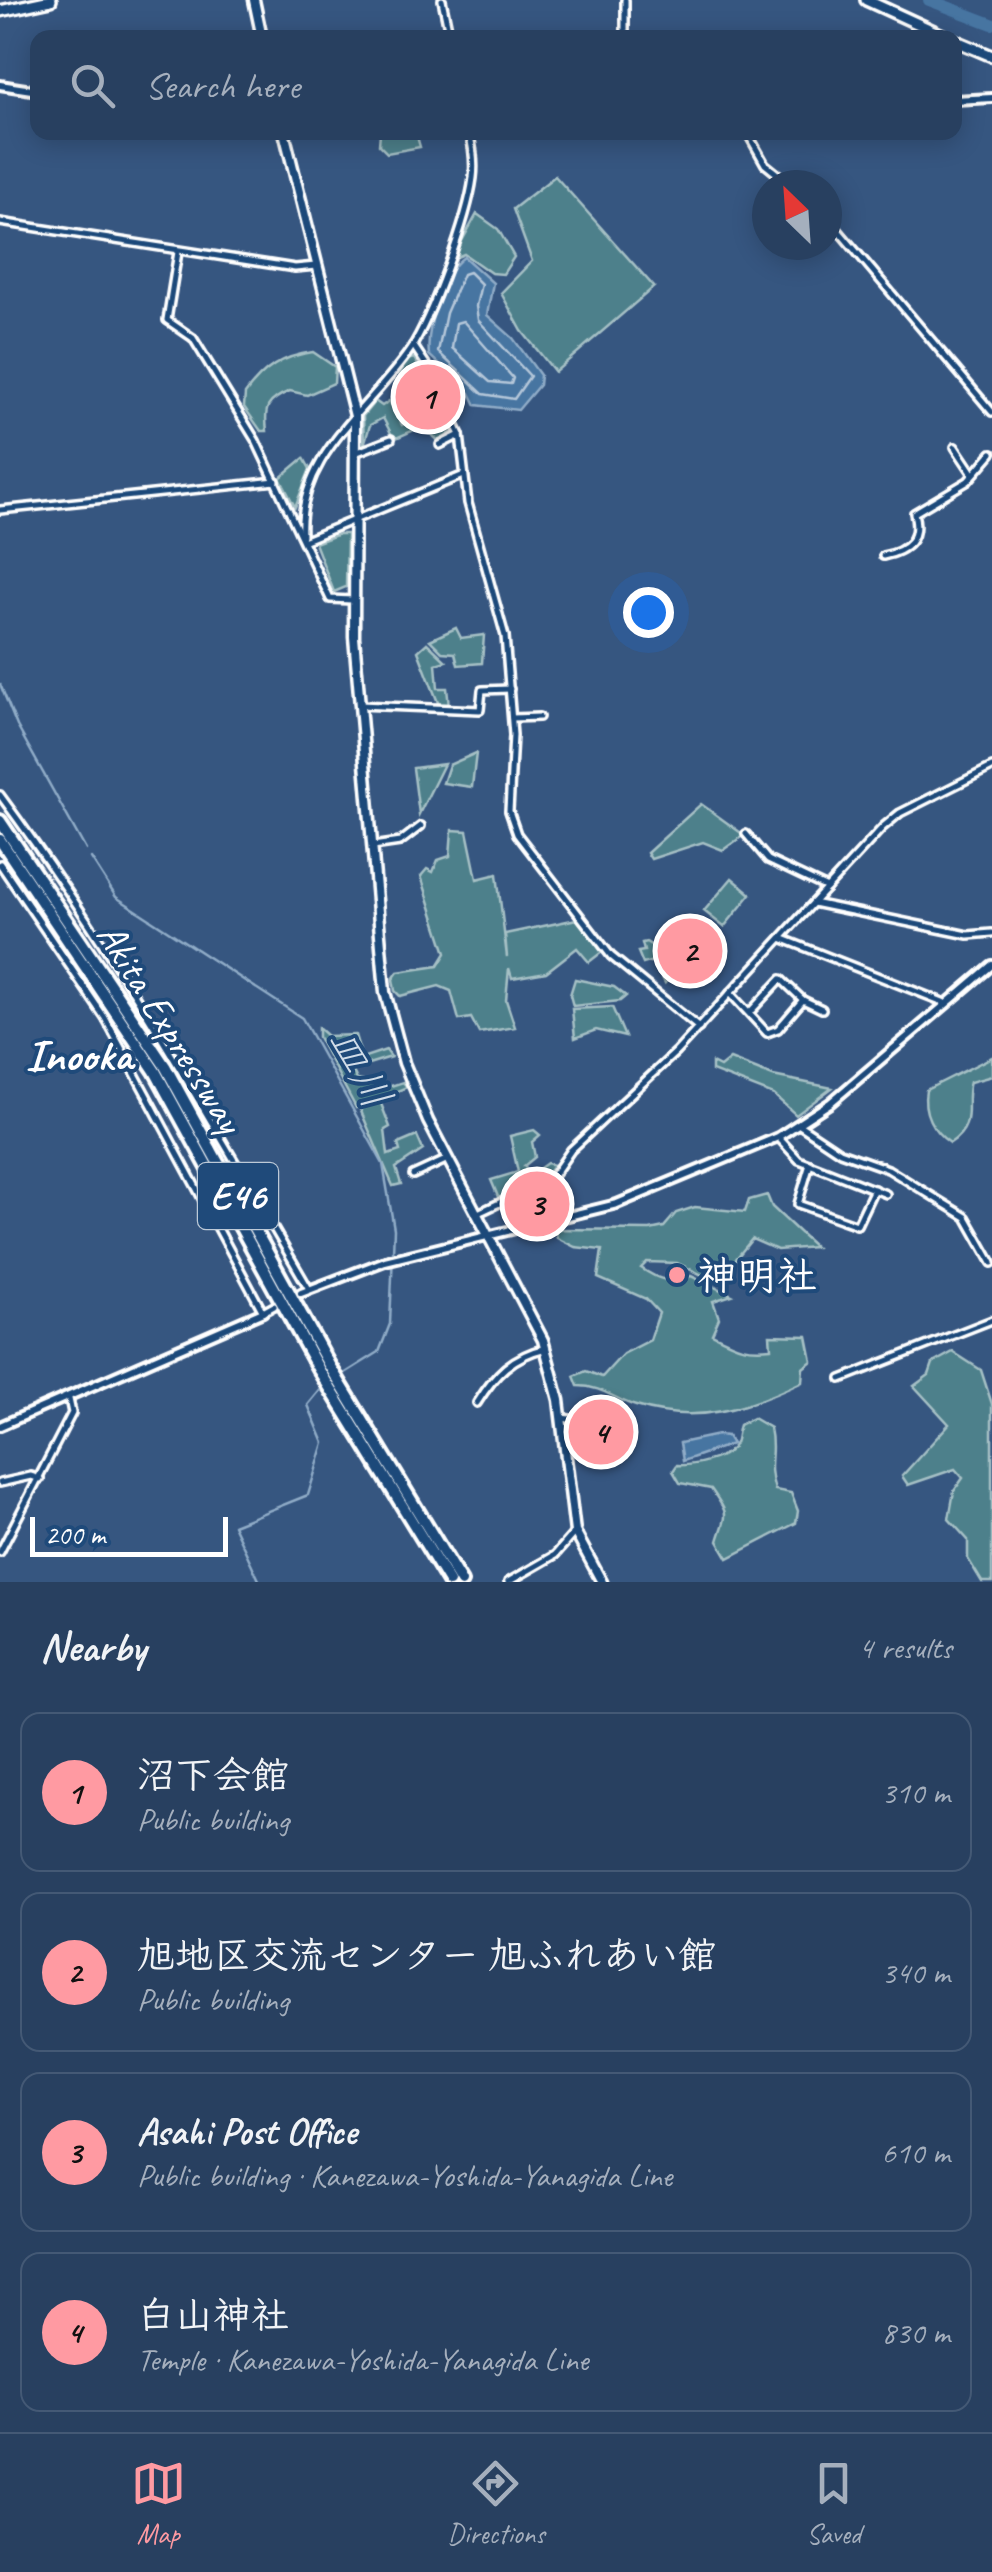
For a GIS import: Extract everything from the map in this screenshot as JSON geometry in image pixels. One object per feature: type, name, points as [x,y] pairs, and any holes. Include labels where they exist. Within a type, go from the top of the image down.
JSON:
[{"type":"highway","name":"Akita Expressway","points":[[0,820],[165,1066],[329,1365],[461,1582]]},
{"type":"highway","name":"Akita Expressway","points":[[0,840],[155,1071],[319,1370],[449,1582]]},
{"type":"main road","points":[[0,11],[50,0]]},
{"type":"main road","points":[[254,0],[260,30]]},
{"type":"main road","points":[[866,0],[932,30]]},
{"type":"main road","points":[[962,43],[992,56]]},
{"type":"main road","points":[[286,140],[355,416],[352,600],[385,992],[415,1092],[546,1348],[561,1418],[576,1532],[602,1582]]},
{"type":"street","points":[[442,0],[448,30]]},
{"type":"street","points":[[625,0],[625,30]]},
{"type":"street","points":[[0,85],[30,90]]},
{"type":"street","points":[[962,100],[992,98]]},
{"type":"street","points":[[303,538],[300,509],[306,485],[413,345],[470,200],[474,173],[471,140]]},
{"type":"street","points":[[752,140],[772,170]]},
{"type":"street","points":[[0,222],[178,252],[295,268],[320,266]]},
{"type":"street","points":[[842,235],[992,412]]},
{"type":"street","points":[[178,252],[167,320],[193,338],[276,481],[330,599],[352,600]]},
{"type":"street","points":[[413,345],[431,372],[460,435],[472,522],[505,636],[512,718],[508,811],[517,834],[612,956],[699,1028]]},
{"type":"street","points":[[440,445],[460,435]]},
{"type":"street","points":[[355,453],[391,439]]},
{"type":"street","points":[[955,447],[973,474]]},
{"type":"street","points":[[883,556],[906,549],[914,540],[914,513],[973,474],[992,452]]},
{"type":"street","points":[[303,538],[464,475]]},
{"type":"street","points":[[0,510],[276,481]]},
{"type":"street","points":[[359,706],[480,710],[482,690],[510,689]]},
{"type":"street","points":[[512,718],[538,717]]},
{"type":"street","points":[[478,1213],[550,1179],[571,1150],[699,1028],[900,813],[992,766]]},
{"type":"street","points":[[0,795],[58,874],[138,1000],[305,1291],[385,1261],[618,1204],[778,1136],[830,1103],[943,1002],[992,964]]},
{"type":"street","points":[[373,846],[400,842],[421,826]]},
{"type":"street","points":[[746,834],[768,860],[827,888]]},
{"type":"street","points":[[0,864],[105,1018],[263,1312]]},
{"type":"street","points":[[813,902],[968,935],[992,934]]},
{"type":"street","points":[[781,938],[943,1002]]},
{"type":"street","points":[[750,1012],[781,979],[804,1000],[822,1008]]},
{"type":"street","points":[[730,992],[767,1033],[778,1029],[804,1000]]},
{"type":"street","points":[[798,1124],[840,1152],[888,1169],[966,1218],[992,1263]]},
{"type":"street","points":[[778,1136],[788,1150],[810,1164],[886,1194]]},
{"type":"street","points":[[413,1175],[448,1159]]},
{"type":"street","points":[[810,1164],[798,1204],[857,1225],[874,1190]]},
{"type":"street","points":[[0,1426],[274,1306]]},
{"type":"street","points":[[841,1379],[992,1320]]},
{"type":"street","points":[[478,1403],[490,1382],[520,1354],[546,1348]]},
{"type":"street","points":[[0,1552],[72,1413],[68,1399]]},
{"type":"street","points":[[561,1418],[627,1426]]},
{"type":"street","points":[[0,1483],[31,1476],[40,1478]]},
{"type":"street","points":[[508,1582],[555,1555],[576,1532]]},
{"type":"green space","points":[[379,140],[418,140],[420,147],[387,153]]},
{"type":"green space","points":[[555,176],[654,287],[555,372],[522,331],[501,293],[532,261],[513,209]]},
{"type":"green space","points":[[477,214],[498,229],[514,257],[503,274],[491,273],[464,254],[452,259]]},
{"type":"green space","points":[[313,352],[335,367],[334,383],[307,395],[290,391],[276,398],[267,411],[267,431],[261,431],[244,407],[245,394],[274,365]]},
{"type":"green space","points":[[414,358],[431,390],[416,398],[435,410],[451,432],[440,442],[408,399],[393,391],[395,381],[414,396],[399,375],[407,360]]},
{"type":"green space","points":[[375,401],[382,406],[389,401],[402,425],[415,420],[419,428],[394,439],[383,418],[370,425],[364,445],[363,416]]},
{"type":"green space","points":[[304,458],[310,469],[295,507],[280,478]]},
{"type":"green space","points":[[347,534],[346,587],[334,592],[315,543]]},
{"type":"green space","points":[[456,628],[461,638],[484,635],[482,663],[458,665],[455,653],[442,652],[430,640]]},
{"type":"green space","points":[[427,643],[446,661],[436,664],[438,688],[447,688],[449,706],[439,705],[418,651]]},
{"type":"green space","points":[[476,753],[472,787],[443,783],[449,765]]},
{"type":"green space","points":[[444,764],[419,814],[413,768]]},
{"type":"green space","points":[[701,804],[744,835],[723,850],[703,842],[651,859],[647,853]]},
{"type":"green space","points":[[452,830],[467,831],[477,879],[497,874],[507,957],[505,934],[577,919],[602,952],[589,962],[577,948],[546,972],[512,978],[509,968],[506,1000],[515,1027],[479,1033],[471,1018],[459,1020],[451,991],[439,986],[400,996],[395,991],[393,979],[398,972],[438,966],[446,953],[421,876],[427,869],[433,872],[438,860],[450,856]]},
{"type":"green space","points":[[732,878],[751,894],[724,927],[704,911]]},
{"type":"green space","points":[[642,943],[662,952],[676,971],[665,983],[653,961],[643,964],[638,952],[644,951]]},
{"type":"green space","points":[[575,979],[614,987],[626,996],[620,1001],[573,1006],[570,995]]},
{"type":"green space","points":[[612,1007],[625,1037],[596,1030],[575,1038],[572,1009]]},
{"type":"green space","points":[[318,1028],[327,1036],[355,1035],[362,1058],[386,1050],[391,1057],[352,1069],[357,1080],[391,1086],[403,1082],[407,1087],[371,1102],[380,1101],[390,1127],[385,1130],[388,1155],[400,1151],[398,1144],[417,1136],[423,1150],[396,1168],[401,1184],[393,1186],[360,1109],[371,1103],[356,1108],[318,1037]]},
{"type":"green space","points":[[992,1057],[992,1076],[970,1082],[967,1121],[950,1143],[930,1120],[926,1090]]},
{"type":"green space","points":[[730,1059],[773,1076],[832,1088],[796,1115],[774,1095],[712,1071],[712,1063],[720,1067]]},
{"type":"green space","points":[[534,1130],[540,1135],[532,1142],[535,1157],[524,1166],[530,1175],[547,1163],[554,1165],[541,1181],[499,1199],[491,1180],[518,1172],[510,1136]]},
{"type":"green space","points":[[767,1195],[772,1207],[815,1247],[777,1250],[752,1239],[717,1282],[677,1263],[647,1262],[641,1268],[665,1280],[691,1276],[732,1295],[713,1301],[719,1318],[712,1334],[734,1344],[771,1348],[770,1335],[807,1336],[812,1361],[803,1368],[802,1382],[761,1400],[701,1414],[659,1412],[578,1386],[574,1376],[586,1371],[602,1377],[623,1354],[650,1340],[659,1313],[646,1299],[598,1278],[602,1250],[575,1247],[557,1238],[555,1229],[650,1230],[664,1227],[676,1213],[695,1207],[745,1212],[749,1200]]},
{"type":"green space","points":[[953,1352],[981,1370],[992,1404],[992,1582],[982,1582],[968,1559],[968,1540],[949,1519],[954,1491],[963,1478],[955,1469],[908,1485],[902,1476],[949,1424],[914,1386],[929,1375],[933,1363]]},
{"type":"green space","points":[[753,1418],[770,1428],[775,1490],[791,1493],[798,1511],[796,1523],[728,1558],[718,1541],[725,1519],[721,1504],[711,1489],[680,1483],[673,1471],[677,1465],[721,1456],[735,1443],[739,1425]]},
{"type":"water","points":[[464,257],[493,283],[487,315],[513,338],[540,375],[539,385],[518,410],[476,405],[470,393],[429,355],[437,302],[449,275]]},
{"type":"water","points":[[727,1436],[732,1444],[683,1461],[680,1443]]},
{"type":"waterway","points":[[929,0],[992,24]]},
{"type":"waterway","name":"皿川","points":[[0,684],[17,726],[86,850]]},
{"type":"waterway","name":"皿川","points":[[91,858],[116,897],[302,1018],[383,1164],[394,1229],[390,1324],[379,1352],[339,1377]]},
{"type":"waterway","name":"皿川","points":[[260,1582],[233,1525],[308,1495],[324,1443],[308,1405],[322,1388]]},
{"type":"tunnel","points":[[18,888],[58,874]]},
{"type":"tunnel","points":[[168,1129],[185,1123]]},
{"type":"place","name":"沼下会館","points":[[428,397]]},
{"type":"place","name":"旭地区交流センター 旭ふれあい館","points":[[690,951]]},
{"type":"place","name":"Asahi Post Office","points":[[537,1204]]},
{"type":"place","name":"神明社","points":[[677,1275]]},
{"type":"place","name":"白山神社","points":[[601,1432]]},
{"type":"district","name":"Inooka","points":[[79,1054]]}]
